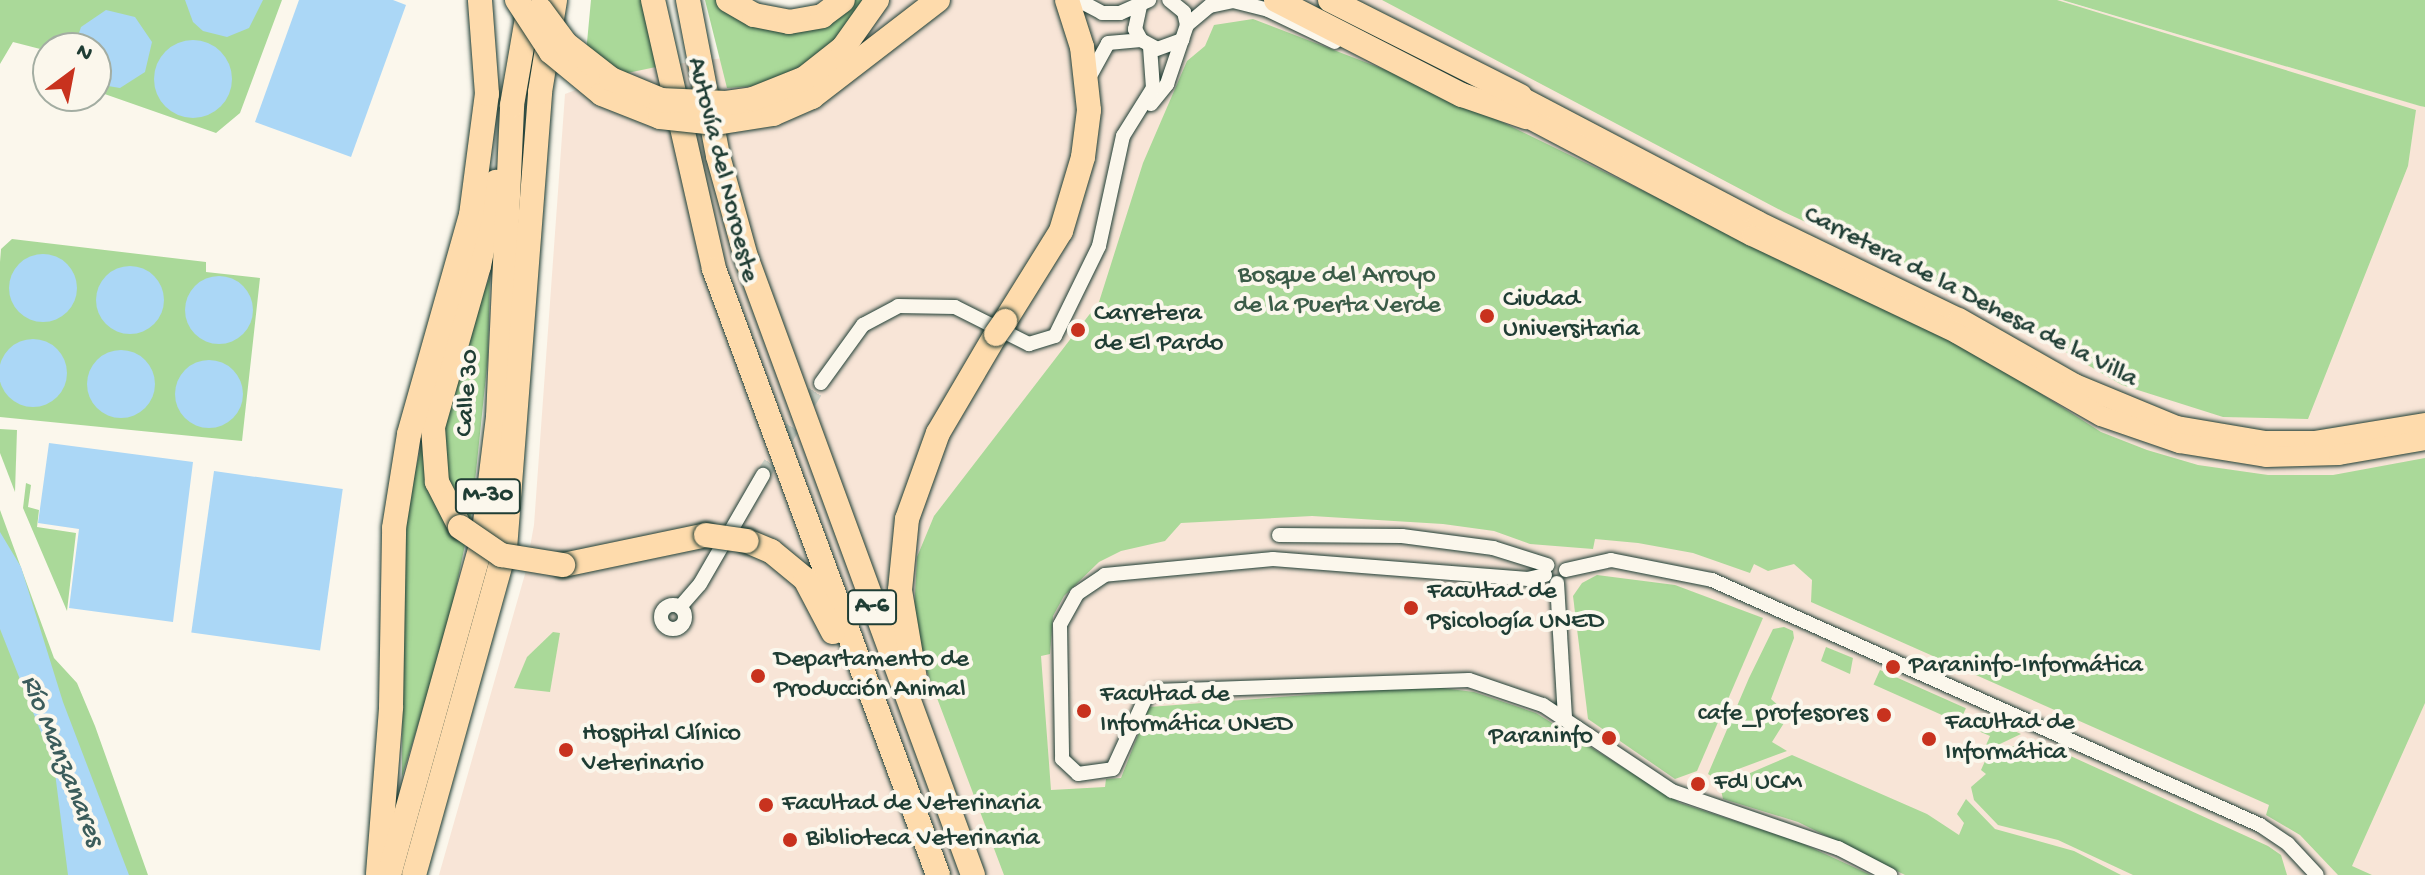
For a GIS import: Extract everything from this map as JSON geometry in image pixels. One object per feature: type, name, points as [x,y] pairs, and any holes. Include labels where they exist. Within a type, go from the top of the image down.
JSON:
[{"type":"highway","points":[[378,875],[391,707],[396,513],[409,434],[471,215],[486,108],[480,0]]},
{"type":"highway","points":[[517,0],[551,52],[602,94],[660,117],[716,123],[773,114],[812,97],[938,0]]},
{"type":"highway","points":[[533,0],[566,44],[611,79],[661,100],[695,104],[753,99],[805,78],[843,48],[877,0]]},
{"type":"highway","name":"Calle 30","points":[[389,875],[483,539],[498,417],[512,105],[533,0]]},
{"type":"highway","name":"Autovía del Noroeste","points":[[653,0],[689,175],[742,351],[889,745]]},
{"type":"highway","name":"Autovía del Noroeste","points":[[688,0],[718,156],[774,338],[973,875]]},
{"type":"highway","points":[[728,0],[772,20],[806,22],[843,0]]},
{"type":"highway","points":[[973,875],[964,821],[911,670],[900,565],[923,466],[1001,327],[1061,231],[1073,200],[1089,110],[1082,47],[1067,0]]},
{"type":"highway","points":[[1276,0],[1462,95],[1523,107]]},
{"type":"highway","points":[[1298,0],[1523,107]]},
{"type":"highway","points":[[1330,0],[1523,107]]},
{"type":"highway","points":[[1355,0],[1523,107]]},
{"type":"highway","name":"M-30","points":[[414,875],[505,549],[513,485],[524,463],[566,4]]},
{"type":"highway","points":[[512,105],[479,266],[433,427],[437,482],[460,527],[501,555],[563,565],[706,535],[747,541],[771,551],[805,579],[889,745]]},
{"type":"highway","name":"A-6","points":[[889,745],[938,875]]},
{"type":"main road","name":"Carretera de la Dehesa de la Villa","points":[[1523,107],[1959,318],[2075,384],[2177,426],[2266,441],[2314,441],[2425,423]]},
{"type":"main road","name":"Carretera de la Dehesa de la Villa","points":[[1523,107],[1752,236],[1956,333],[2101,416],[2179,443],[2266,457],[2339,455],[2425,440]]},
{"type":"street","points":[[1078,0],[1102,13],[1145,3]]},
{"type":"street","points":[[1117,154],[1167,84],[1182,40],[1187,25],[1184,12],[1169,0]]},
{"type":"street","points":[[821,383],[863,325],[898,306],[955,307],[1029,344],[1055,336],[1099,246],[1117,154],[1131,120],[1153,88],[1146,44],[1135,17],[1145,3]]},
{"type":"street","points":[[1187,25],[1221,3],[1253,5],[1328,40],[1406,66]]},
{"type":"street","points":[[1089,110],[1091,69],[1100,51],[1118,39],[1171,48],[1182,40]]},
{"type":"street","points":[[680,607],[700,584],[763,475]]},
{"type":"street","points":[[1279,535],[1402,536],[1493,548],[1550,574]]},
{"type":"street","points":[[1890,875],[1838,848],[1672,791],[1602,748],[1565,719],[1510,692],[1450,679],[1165,690],[1145,699],[1113,769],[1078,774],[1062,759],[1058,639],[1068,605],[1105,575],[1273,559],[1528,579],[1611,560],[1712,580],[2260,825],[2288,844],[2317,875]]},
{"type":"street","points":[[1550,574],[1565,719]]},
{"type":"shaded area","name":"Ciudad Universitaria","points":[[871,0],[2061,0],[2425,107],[2425,875],[439,875],[525,574],[534,525],[565,94],[628,70],[805,48]]},
{"type":"green space","points":[[0,0],[282,0],[240,113],[216,133],[112,97],[112,32],[32,32],[32,47],[13,42],[0,64]]},
{"type":"green space","points":[[591,0],[643,0],[656,67],[613,76],[586,53]]},
{"type":"green space","points":[[705,0],[721,0],[786,28],[843,0],[863,0],[822,60],[773,85],[727,88]]},
{"type":"green space","points":[[1382,0],[2057,0],[2416,110],[2408,166],[2308,419],[2223,417],[2122,385],[1985,305],[1784,212]]},
{"type":"green space","points":[[2062,0],[2425,0],[2425,107],[2420,106]]},
{"type":"green space","name":"Bosque del Arroyo de la Puerta Verde","points":[[1253,19],[1430,87],[1982,356],[2101,432],[2147,450],[2198,465],[2268,475],[2333,475],[2425,458],[2425,703],[2352,866],[2372,875],[2338,875],[2300,835],[2266,815],[2269,805],[1811,602],[1812,580],[1794,564],[1768,571],[1754,564],[1750,573],[1693,553],[1638,543],[1595,539],[1593,549],[1530,544],[1494,531],[1443,524],[1312,516],[1181,523],[1165,541],[1121,551],[1099,562],[1064,596],[1053,616],[1050,654],[1041,656],[1051,790],[1105,787],[1106,779],[1121,778],[1149,707],[1426,686],[1474,692],[1536,713],[1680,803],[1799,842],[1871,875],[1004,875],[926,669],[914,612],[917,557],[934,516],[1099,302],[1143,163],[1187,61],[1205,46],[1214,25]]},
{"type":"green space","points":[[12,239],[206,262],[206,272],[260,278],[242,441],[0,417],[0,262],[1,249]]},
{"type":"green space","points":[[490,277],[488,357],[472,510],[448,628],[402,777],[403,519],[432,404]]},
{"type":"green space","points":[[0,429],[17,430],[15,492],[0,453]]},
{"type":"green space","points":[[26,483],[31,485],[28,507],[39,510],[37,527],[76,533],[67,611],[23,508]]},
{"type":"green space","points":[[0,510],[54,658],[77,683],[95,726],[148,875],[0,875]]},
{"type":"green space","points":[[1597,575],[1675,585],[1763,618],[1697,771],[1675,779],[1588,719],[1573,596],[1582,583]]},
{"type":"green space","points":[[1784,627],[1793,631],[1794,638],[1771,699],[1789,715],[1772,742],[1787,751],[1714,778],[1708,774],[1749,678],[1773,629]]},
{"type":"green space","points":[[553,632],[560,633],[550,692],[514,688],[527,657]]},
{"type":"green space","points":[[1826,647],[1853,658],[1850,674],[1821,661]]},
{"type":"green space","points":[[1880,670],[1966,708],[1959,723],[1873,685]]},
{"type":"green space","points":[[1982,716],[2021,734],[1983,752],[1990,736],[1976,730]]},
{"type":"green space","points":[[2031,738],[2268,846],[2281,855],[2287,875],[2133,875],[2058,840],[1998,825],[1974,800],[1971,787],[1986,774],[1981,770],[1986,759]]},
{"type":"green space","points":[[1792,755],[1927,814],[1959,835],[1964,823],[1957,814],[1966,799],[1995,829],[2074,851],[2121,875],[1905,875],[1798,822],[1723,799],[1720,786]]},
{"type":"water","points":[[185,0],[263,0],[249,28],[227,37],[203,31],[193,22]]},
{"type":"water","points":[[299,0],[393,0],[406,5],[351,157],[255,122]]},
{"type":"water","points":[[106,10],[135,17],[152,42],[145,72],[120,88],[112,87],[112,32],[79,32],[81,27]]},
{"type":"water","points":[[193,40],[208,43],[221,51],[229,64],[232,79],[229,94],[221,107],[208,115],[193,118],[178,115],[165,107],[157,94],[154,79],[157,64],[165,51],[178,43]]},
{"type":"water","points":[[36,254],[50,254],[62,259],[72,269],[77,288],[72,307],[62,317],[50,322],[36,322],[24,317],[14,307],[9,295],[9,281],[14,269],[24,259]]},
{"type":"water","points":[[123,266],[137,266],[149,271],[159,281],[164,300],[159,319],[149,329],[137,334],[123,334],[111,329],[101,319],[96,307],[96,293],[101,281],[111,271]]},
{"type":"water","points":[[212,276],[226,276],[238,281],[248,291],[253,310],[248,329],[238,339],[226,344],[212,344],[200,339],[190,329],[185,317],[185,303],[190,291],[200,281]]},
{"type":"water","points":[[26,339],[40,339],[52,344],[62,354],[67,373],[62,392],[52,402],[40,407],[26,407],[14,402],[4,392],[-1,380],[-1,366],[4,354],[14,344]]},
{"type":"water","points":[[114,350],[128,350],[140,355],[150,365],[155,384],[150,403],[140,413],[128,418],[114,418],[102,413],[92,403],[87,391],[87,377],[92,365],[102,355]]},
{"type":"water","points":[[202,360],[216,360],[228,365],[238,375],[243,394],[238,413],[228,423],[216,428],[202,428],[190,423],[180,413],[175,401],[175,387],[180,375],[190,365]]},
{"type":"water","points":[[49,443],[193,462],[173,622],[69,608],[79,529],[38,523]]},
{"type":"water","points":[[214,471],[343,489],[320,651],[191,632]]},
{"type":"water","name":"Río Manzanares","points":[[0,532],[21,567],[63,702],[129,875],[68,875],[54,765],[0,629]]},
{"type":"tunnel","points":[[763,475],[821,383]]},
{"type":"place","name":"Ciudad Universitaria","points":[[1487,316]]},
{"type":"place","name":"Carretera de El Pardo","points":[[1078,330]]},
{"type":"place","name":"Facultad de Psicología UNED","points":[[1411,608]]},
{"type":"place","name":"Paraninfo-Informática","points":[[1893,667]]},
{"type":"place","name":"Departamento de Producción Animal","points":[[758,676]]},
{"type":"place","name":"Facultad de Informática UNED","points":[[1084,711]]},
{"type":"place","name":"cafe_profesores","points":[[1884,715]]},
{"type":"place","name":"Paraninfo","points":[[1609,738]]},
{"type":"place","name":"Facultad de Informática","points":[[1929,739]]},
{"type":"place","name":"Hospital Clínico Veterinario","points":[[566,750]]},
{"type":"place","name":"FdI UCM","points":[[1698,784]]},
{"type":"place","name":"Facultad de Veterinaria","points":[[766,805]]},
{"type":"place","name":"Biblioteca Veterinaria","points":[[790,840]]}]
